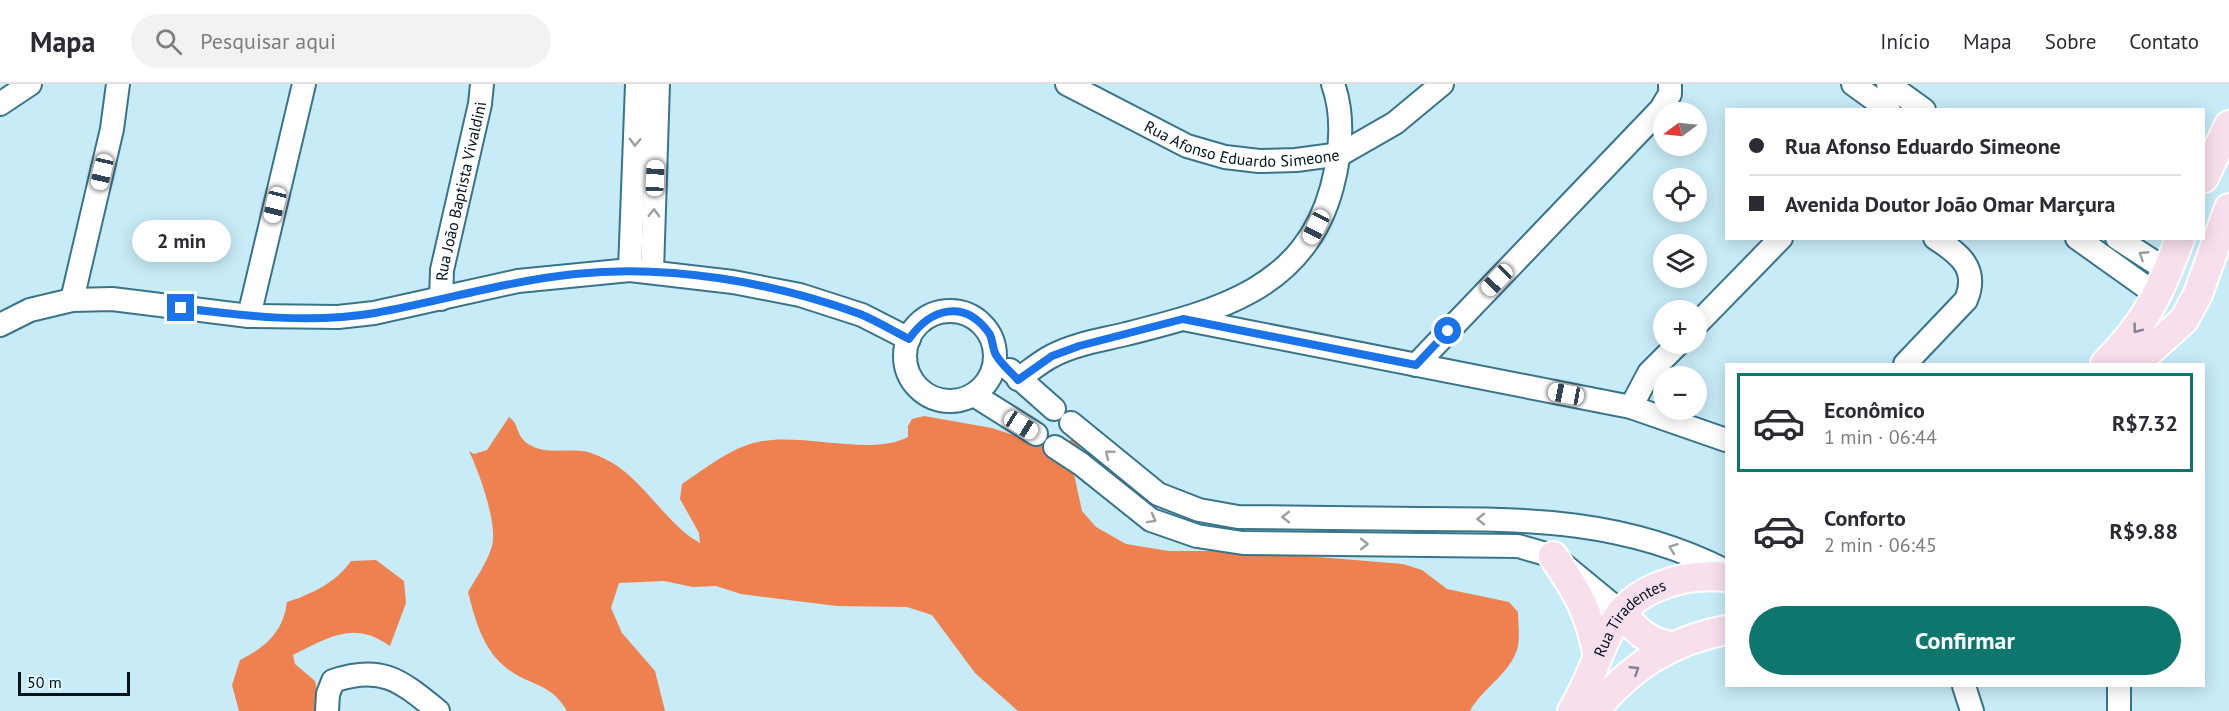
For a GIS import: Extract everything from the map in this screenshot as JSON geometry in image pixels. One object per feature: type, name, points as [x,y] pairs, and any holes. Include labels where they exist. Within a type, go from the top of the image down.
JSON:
[{"type":"main road","points":[[2205,176],[2229,125]]},
{"type":"main road","points":[[2136,363],[2184,320],[2198,294],[2229,208]]},
{"type":"main road","points":[[2105,363],[2145,318],[2165,288],[2179,240]]},
{"type":"main road","points":[[2188,240],[2189,244],[2198,250],[2216,244]]},
{"type":"main road","points":[[2165,288],[2198,294]]},
{"type":"main road","points":[[2165,288],[2170,315],[2166,338]]},
{"type":"main road","points":[[1552,556],[1580,596],[1589,617],[1598,656]]},
{"type":"main road","name":"Rua Tiradentes","points":[[1572,711],[1588,686],[1598,656],[1621,612],[1648,591],[1676,580],[1694,576],[1725,576]]},
{"type":"main road","points":[[1621,612],[1647,639],[1656,644],[1672,646]]},
{"type":"main road","name":"Rua Tiradentes","points":[[1594,711],[1627,675],[1672,646],[1722,630]]},
{"type":"street","points":[[0,104],[30,84]]},
{"type":"street","points":[[72,300],[112,129],[118,84]]},
{"type":"street","points":[[249,316],[304,84]]},
{"type":"street","name":"Rua João Baptista Vivaldini","points":[[441,299],[442,270],[480,104],[482,84]]},
{"type":"street","points":[[637,84],[641,271]]},
{"type":"street","points":[[641,271],[657,84]]},
{"type":"street","name":"Rua Afonso Eduardo Simeone","points":[[1067,84],[1187,146],[1226,157],[1287,160],[1341,154],[1395,123],[1442,84]]},
{"type":"street","points":[[1018,380],[1052,356],[1070,349],[1183,319],[1243,296],[1276,276],[1305,248],[1327,206],[1341,154],[1340,120],[1333,84]]},
{"type":"street","points":[[1416,365],[1661,109],[1670,93],[1670,84]]},
{"type":"street","points":[[1853,84],[1886,108]]},
{"type":"street","points":[[1888,84],[1921,108]]},
{"type":"street","points":[[1707,314],[1779,240]]},
{"type":"street","points":[[1906,363],[1966,300],[1971,288],[1970,273],[1963,259],[1938,240]]},
{"type":"street","points":[[2081,240],[2165,288]]},
{"type":"street","points":[[2119,240],[2165,288]]},
{"type":"street","points":[[0,325],[30,310],[72,300],[112,299],[249,316],[338,317],[374,313],[518,281],[575,274],[641,271],[733,282],[800,296],[862,315],[909,339]]},
{"type":"street","points":[[996,354],[993,370],[986,384],[974,395],[947,401],[933,398],[921,391],[912,380],[905,353],[909,339],[920,322],[938,313],[958,312],[977,319],[990,335],[996,354],[1018,380],[1158,494],[1199,510],[1238,517],[1497,519],[1581,525],[1632,534],[1666,545],[1725,572]]},
{"type":"street","points":[[1183,319],[1631,407],[1725,440]]},
{"type":"street","points":[[1631,407],[1649,373],[1668,354]]},
{"type":"street","points":[[974,395],[1081,464],[1151,520],[1197,536],[1243,543],[1518,546],[1552,556],[1621,612]]},
{"type":"street","points":[[1552,556],[1557,544],[1565,535],[1581,525]]},
{"type":"street","points":[[327,711],[328,694],[333,681],[370,673],[394,678],[438,711]]},
{"type":"street","points":[[1964,687],[1972,711]]},
{"type":"street","points":[[2119,687],[2119,711]]},
{"type":"shaded area","points":[[924,416],[992,428],[1046,446],[1059,445],[1079,437],[1081,443],[1074,474],[1082,511],[1096,527],[1126,544],[1169,551],[1247,551],[1403,564],[1422,570],[1447,589],[1509,602],[1518,612],[1519,642],[1515,656],[1470,711],[1018,711],[975,673],[932,615],[907,607],[837,606],[741,594],[716,586],[693,587],[664,581],[619,583],[611,608],[622,633],[655,671],[665,711],[567,711],[560,701],[546,689],[504,666],[485,641],[468,592],[490,552],[493,536],[490,512],[469,451],[474,454],[487,450],[509,417],[515,423],[525,442],[536,448],[585,451],[611,462],[635,481],[688,536],[700,543],[699,533],[680,499],[682,484],[728,454],[758,442],[776,440],[856,445],[893,443],[908,437],[908,426],[912,419]]},
{"type":"shaded area","points":[[376,560],[404,581],[406,603],[390,646],[365,634],[342,634],[318,642],[293,655],[295,664],[315,681],[322,711],[239,711],[232,685],[240,660],[258,650],[272,637],[282,622],[287,602],[322,587],[345,569],[351,561]]},
{"type":"route","points":[[181,308],[249,316],[338,317],[374,313],[518,281],[630,270],[733,282],[800,296],[862,315],[909,339],[920,322],[938,313],[958,312],[977,319],[990,335],[996,354],[1018,380],[1052,356],[1079,346],[1183,319],[1416,365],[1448,331]]}]
